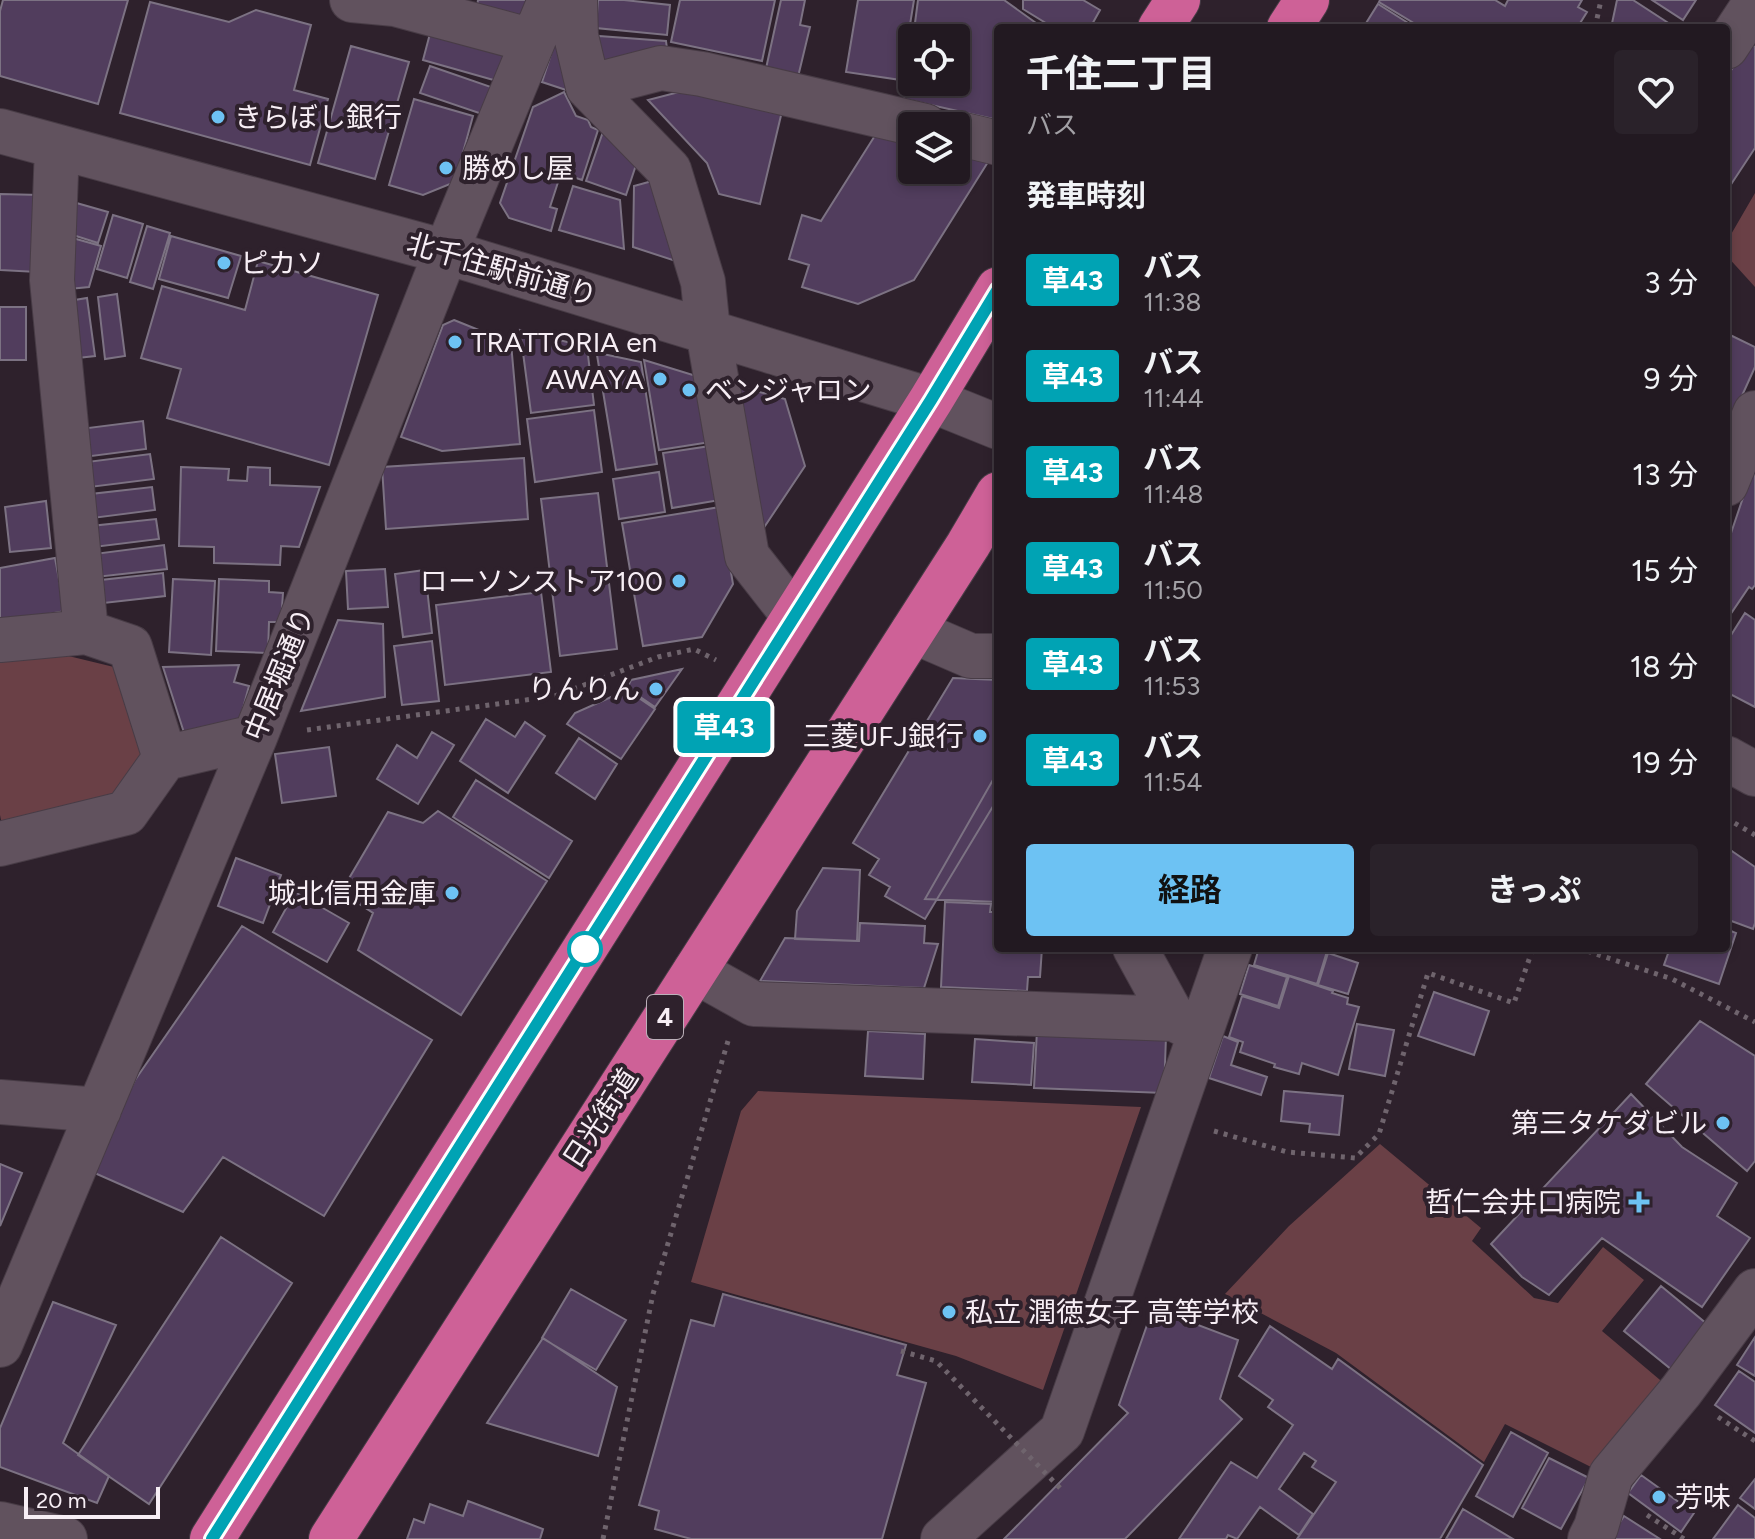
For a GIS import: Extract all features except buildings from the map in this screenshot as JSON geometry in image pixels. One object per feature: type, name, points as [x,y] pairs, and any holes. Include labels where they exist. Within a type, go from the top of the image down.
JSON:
[{"type":"highway","points":[[1163,24],[1178,0]]},
{"type":"highway","points":[[1292,24],[1307,0]]},
{"type":"highway","points":[[212,1539],[994,296]]},
{"type":"highway","name":"日光街道","points":[[331,1539],[994,500]]},
{"type":"street","points":[[352,0],[395,4],[533,41]]},
{"type":"street","name":"中居堀通り","points":[[0,1345],[255,737],[446,252],[550,0]]},
{"type":"street","points":[[575,0],[576,36],[588,87],[669,170],[703,282],[708,331],[747,556],[794,616]]},
{"type":"street","points":[[1730,41],[1755,3]]},
{"type":"street","points":[[588,87],[661,68],[702,74],[898,120]]},
{"type":"street","name":"北千住駅前通り","points":[[0,131],[446,252],[931,400],[994,425]]},
{"type":"street","points":[[970,136],[994,142]]},
{"type":"street","points":[[57,147],[52,280],[86,632]]},
{"type":"street","points":[[1730,474],[1755,413]]},
{"type":"street","points":[[913,631],[971,656],[994,656]]},
{"type":"street","points":[[0,640],[86,632],[130,647],[165,758]]},
{"type":"street","points":[[0,844],[126,813],[165,758],[255,737]]},
{"type":"street","points":[[1730,760],[1755,774]]},
{"type":"street","points":[[1138,952],[1187,1026]]},
{"type":"street","points":[[943,1539],[1062,1431],[1170,1119],[1187,1026],[1228,952]]},
{"type":"street","points":[[695,971],[754,1004],[1187,1026]]},
{"type":"street","points":[[0,1102],[99,1110]]},
{"type":"street","points":[[1590,1539],[1611,1475],[1681,1391],[1755,1291]]},
{"type":"street","points":[[0,1524],[65,1539]]},
{"type":"path","points":[[1596,24],[1601,0]]},
{"type":"path","points":[[255,737],[555,696],[658,657],[694,649],[755,678]]},
{"type":"path","points":[[1730,820],[1755,835]]},
{"type":"path","points":[[1170,1119],[1287,1152],[1355,1158],[1379,1134],[1428,973],[1514,1003],[1532,952]]},
{"type":"path","points":[[1590,952],[1672,979],[1755,1022]]},
{"type":"path","points":[[603,1539],[653,1294],[729,1041],[671,1007]]},
{"type":"path","points":[[901,1351],[936,1361],[1060,1488]]},
{"type":"shaded area","points":[[1755,193],[1755,287],[1730,259],[1730,236]]},
{"type":"shaded area","points":[[52,652],[118,668],[153,757],[122,805],[3,830],[0,815],[0,659]]},
{"type":"shaded area","points":[[758,1091],[1141,1107],[1043,1390],[956,1356],[691,1282],[741,1111]]},
{"type":"shaded area","points":[[1380,1144],[1481,1228],[1472,1241],[1534,1298],[1558,1303],[1603,1247],[1644,1280],[1602,1331],[1666,1385],[1591,1467],[1505,1424],[1484,1462],[1336,1353],[1225,1294],[1289,1226]]},
{"type":"bus line","name":"草43","points":[[212,1539],[994,296]]},
{"type":"place","name":"きらぼし銀行","points":[[218,117]]},
{"type":"place","name":"勝めし屋","points":[[446,168]]},
{"type":"place","name":"ピカソ","points":[[224,263]]},
{"type":"place","name":"TRATTORIA en","points":[[455,342]]},
{"type":"place","name":"AWAYA","points":[[660,379]]},
{"type":"place","name":"ベンジャロン","points":[[689,390]]},
{"type":"place","name":"ローソンストア100","points":[[679,581]]},
{"type":"place","name":"りんりん","points":[[656,689]]},
{"type":"place","name":"三菱UFJ銀行","points":[[980,736]]},
{"type":"place","name":"城北信用金庫","points":[[452,893]]},
{"type":"place","name":"第三タケダビル","points":[[1723,1123]]},
{"type":"place","name":"哲仁会井口病院","points":[[1639,1202]]},
{"type":"place","name":"私立 潤徳女子 高等学校","points":[[949,1312]]},
{"type":"place","name":"芳味","points":[[1659,1497]]}]
